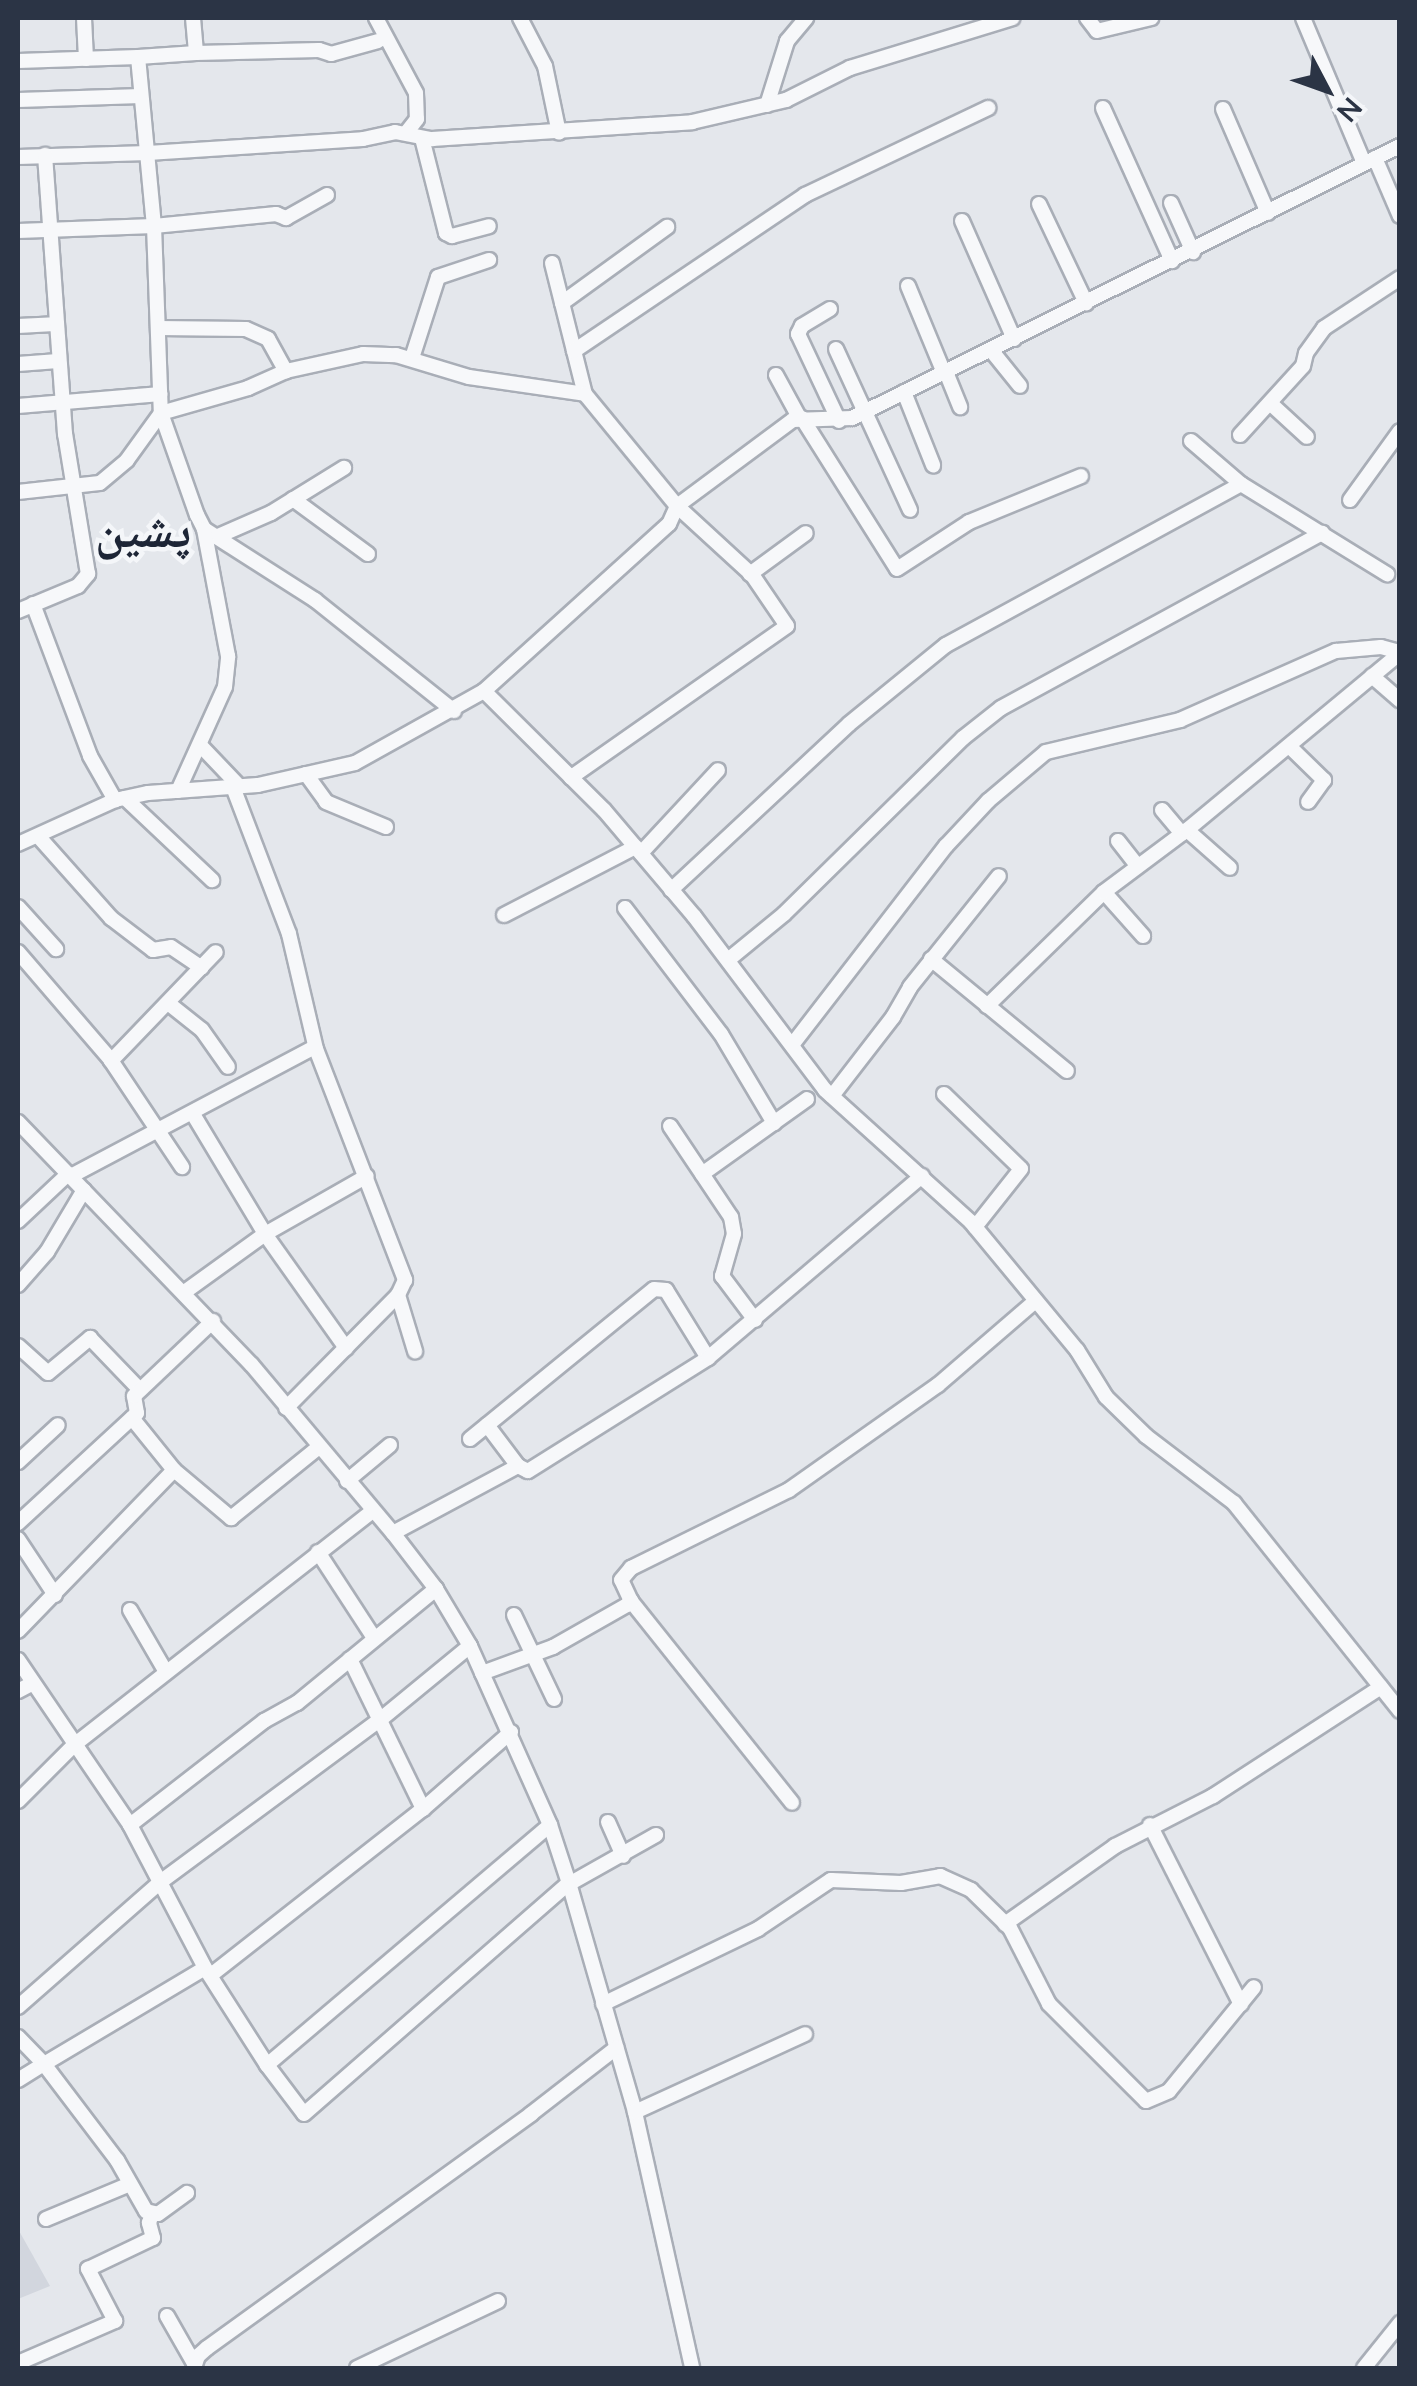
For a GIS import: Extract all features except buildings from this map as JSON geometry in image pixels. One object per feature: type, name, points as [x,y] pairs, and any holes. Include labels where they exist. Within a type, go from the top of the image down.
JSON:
[{"type":"street","points":[[84,18],[86,59]]},
{"type":"street","points":[[193,18],[196,53]]},
{"type":"street","points":[[376,18],[416,94],[417,119],[407,132]]},
{"type":"street","points":[[520,18],[545,66],[559,133]]},
{"type":"street","points":[[767,105],[787,41],[806,18]]},
{"type":"street","points":[[18,156],[148,153],[407,132],[422,138],[495,132],[559,133],[692,122],[767,105],[850,68],[1013,18]]},
{"type":"street","points":[[1087,18],[1097,31],[1151,18]]},
{"type":"street","points":[[1303,18],[1400,216]]},
{"type":"street","points":[[18,61],[318,50],[332,54],[378,41]]},
{"type":"street","points":[[138,57],[154,226],[161,414],[210,533],[228,656],[225,686],[178,791]]},
{"type":"street","points":[[18,100],[141,96]]},
{"type":"street","points":[[574,351],[805,195],[988,108]]},
{"type":"street","points":[[1103,108],[1172,261]]},
{"type":"street","points":[[1224,109],[1268,213]]},
{"type":"street","points":[[422,138],[446,234],[452,236],[489,226]]},
{"type":"street","points":[[18,844],[120,799],[236,786],[355,762],[454,711],[484,691],[669,524],[677,506],[801,418],[840,421],[865,412],[1400,146]]},
{"type":"street","points":[[18,611],[78,586],[88,574],[62,403],[45,156]]},
{"type":"street","points":[[18,230],[154,226],[276,214],[286,218],[327,195]]},
{"type":"street","points":[[1171,203],[1193,252]]},
{"type":"street","points":[[1039,204],[1086,304]]},
{"type":"street","points":[[962,221],[1014,339]]},
{"type":"street","points":[[562,303],[668,226]]},
{"type":"street","points":[[412,358],[438,277],[489,260]]},
{"type":"street","points":[[552,263],[585,394],[677,506],[750,574],[786,622],[785,630],[571,777]]},
{"type":"street","points":[[1240,435],[1303,366],[1306,352],[1324,328],[1400,278]]},
{"type":"street","points":[[908,286],[960,407]]},
{"type":"street","points":[[830,309],[802,326],[798,334],[840,421]]},
{"type":"street","points":[[18,326],[54,324]]},
{"type":"street","points":[[158,328],[246,328],[268,340],[286,371]]},
{"type":"street","points":[[836,349],[910,510]]},
{"type":"street","points":[[991,350],[1020,386]]},
{"type":"street","points":[[18,492],[100,483],[127,460],[161,414],[248,388],[286,371],[363,354],[412,358],[469,377],[585,394]]},
{"type":"street","points":[[18,364],[58,361]]},
{"type":"street","points":[[776,376],[897,569],[969,522],[1080,476]]},
{"type":"street","points":[[904,392],[933,465]]},
{"type":"street","points":[[18,406],[160,394]]},
{"type":"street","points":[[1270,402],[1307,437]]},
{"type":"street","points":[[1350,500],[1400,431]]},
{"type":"street","points":[[1191,441],[1240,484],[1387,574]]},
{"type":"street","points":[[210,533],[292,500],[344,468]]},
{"type":"street","points":[[672,890],[849,724],[946,645],[1240,484]]},
{"type":"street","points":[[292,500],[368,554]]},
{"type":"street","points":[[210,533],[315,600],[454,711]]},
{"type":"street","points":[[750,574],[806,533]]},
{"type":"street","points":[[728,960],[784,914],[963,738],[1001,708],[1322,533]]},
{"type":"street","points":[[33,604],[90,756],[120,799],[212,880]]},
{"type":"street","points":[[792,1044],[946,846],[988,802],[1046,752],[1180,720],[1336,652],[1381,647],[1400,653]]},
{"type":"street","points":[[987,1006],[1104,892],[1184,832],[1400,653]]},
{"type":"street","points":[[1372,676],[1400,700]]},
{"type":"street","points":[[484,691],[638,850],[832,1096],[974,1227],[1077,1350],[1097,1385],[1122,1414],[1234,1503],[1400,1711]]},
{"type":"street","points":[[200,746],[236,786],[289,934],[315,1047],[406,1280],[398,1295],[286,1408]]},
{"type":"street","points":[[1289,746],[1324,780],[1308,802]]},
{"type":"street","points":[[504,915],[638,850],[718,770]]},
{"type":"street","points":[[306,774],[326,802],[386,827]]},
{"type":"street","points":[[1162,810],[1230,868]]},
{"type":"street","points":[[38,836],[111,918],[153,950],[171,947],[202,968]]},
{"type":"street","points":[[1118,841],[1137,865]]},
{"type":"street","points":[[832,1096],[931,959],[999,876]]},
{"type":"street","points":[[1104,892],[1143,936]]},
{"type":"street","points":[[18,908],[56,949]]},
{"type":"street","points":[[625,908],[720,1034],[774,1122]]},
{"type":"street","points":[[18,952],[111,1062],[182,1167]]},
{"type":"street","points":[[111,1062],[216,952]]},
{"type":"street","points":[[931,959],[1067,1071]]},
{"type":"street","points":[[168,1004],[202,1030],[228,1067]]},
{"type":"street","points":[[18,1220],[70,1175],[315,1047]]},
{"type":"street","points":[[944,1094],[1021,1169],[974,1227]]},
{"type":"street","points":[[702,1174],[807,1099]]},
{"type":"street","points":[[193,1114],[265,1234],[346,1348]]},
{"type":"street","points":[[18,1122],[213,1321],[372,1511],[394,1532],[436,1589],[470,1646],[550,1825],[569,1884],[635,2112],[692,2368]]},
{"type":"street","points":[[670,1126],[734,1226],[722,1276],[755,1320]]},
{"type":"street","points":[[186,1292],[265,1234],[367,1176]]},
{"type":"street","points":[[487,1425],[518,1466],[528,1471],[708,1358],[922,1176]]},
{"type":"street","points":[[18,1284],[47,1252],[84,1190]]},
{"type":"street","points":[[470,1439],[654,1289],[666,1290],[708,1358]]},
{"type":"street","points":[[398,1295],[415,1351]]},
{"type":"street","points":[[792,1803],[632,1601],[621,1580],[625,1572],[789,1490],[938,1386],[1034,1302]]},
{"type":"street","points":[[18,1524],[132,1418],[138,1410],[134,1396],[213,1321]]},
{"type":"street","points":[[18,1346],[48,1373],[90,1338],[140,1390]]},
{"type":"street","points":[[132,1418],[174,1470],[231,1518],[318,1447]]},
{"type":"street","points":[[18,1462],[58,1425]]},
{"type":"street","points":[[347,1481],[390,1445]]},
{"type":"street","points":[[394,1532],[518,1466]]},
{"type":"street","points":[[18,1631],[174,1470]]},
{"type":"street","points":[[18,1801],[74,1745],[372,1511]]},
{"type":"street","points":[[18,1539],[55,1596]]},
{"type":"street","points":[[318,1552],[374,1638]]},
{"type":"street","points":[[130,1824],[264,1721],[298,1703],[436,1589]]},
{"type":"street","points":[[482,1673],[533,1655],[632,1601]]},
{"type":"street","points":[[130,1610],[166,1672]]},
{"type":"street","points":[[514,1616],[554,1699]]},
{"type":"street","points":[[18,2007],[159,1883],[380,1719],[470,1646]]},
{"type":"street","points":[[350,1659],[422,1809]]},
{"type":"street","points":[[18,1660],[24,1687],[74,1745],[130,1824],[208,1972],[267,2066],[304,2114],[569,1884],[656,1835]]},
{"type":"street","points":[[1006,1924],[1066,1878],[1150,1825],[1212,1796],[1381,1687]]},
{"type":"street","points":[[18,2080],[208,1972],[422,1809],[511,1732]]},
{"type":"street","points":[[608,1822],[623,1856]]},
{"type":"street","points":[[267,2066],[550,1825]]},
{"type":"street","points":[[1150,1825],[1241,2004]]},
{"type":"street","points":[[603,2004],[758,1929],[831,1880],[901,1884],[948,1877],[971,1890],[1006,1924],[1049,2004],[1146,2101],[1169,2091],[1254,1988]]},
{"type":"street","points":[[635,2112],[805,2034]]},
{"type":"street","points":[[18,2038],[44,2064],[152,2214]]},
{"type":"street","points":[[167,2316],[195,2367],[207,2348],[532,2114],[616,2048]]},
{"type":"street","points":[[46,2219],[130,2184]]},
{"type":"street","points":[[18,2364],[115,2321],[88,2269],[154,2238],[148,2223],[152,2214],[187,2193]]},
{"type":"street","points":[[358,2368],[498,2301]]},
{"type":"street","points":[[1364,2368],[1400,2323]]},
{"type":"shaded area","points":[[18,2229],[50,2286],[18,2299]]},
{"type":"district","name":"پشین","points":[[143,530]]}]
